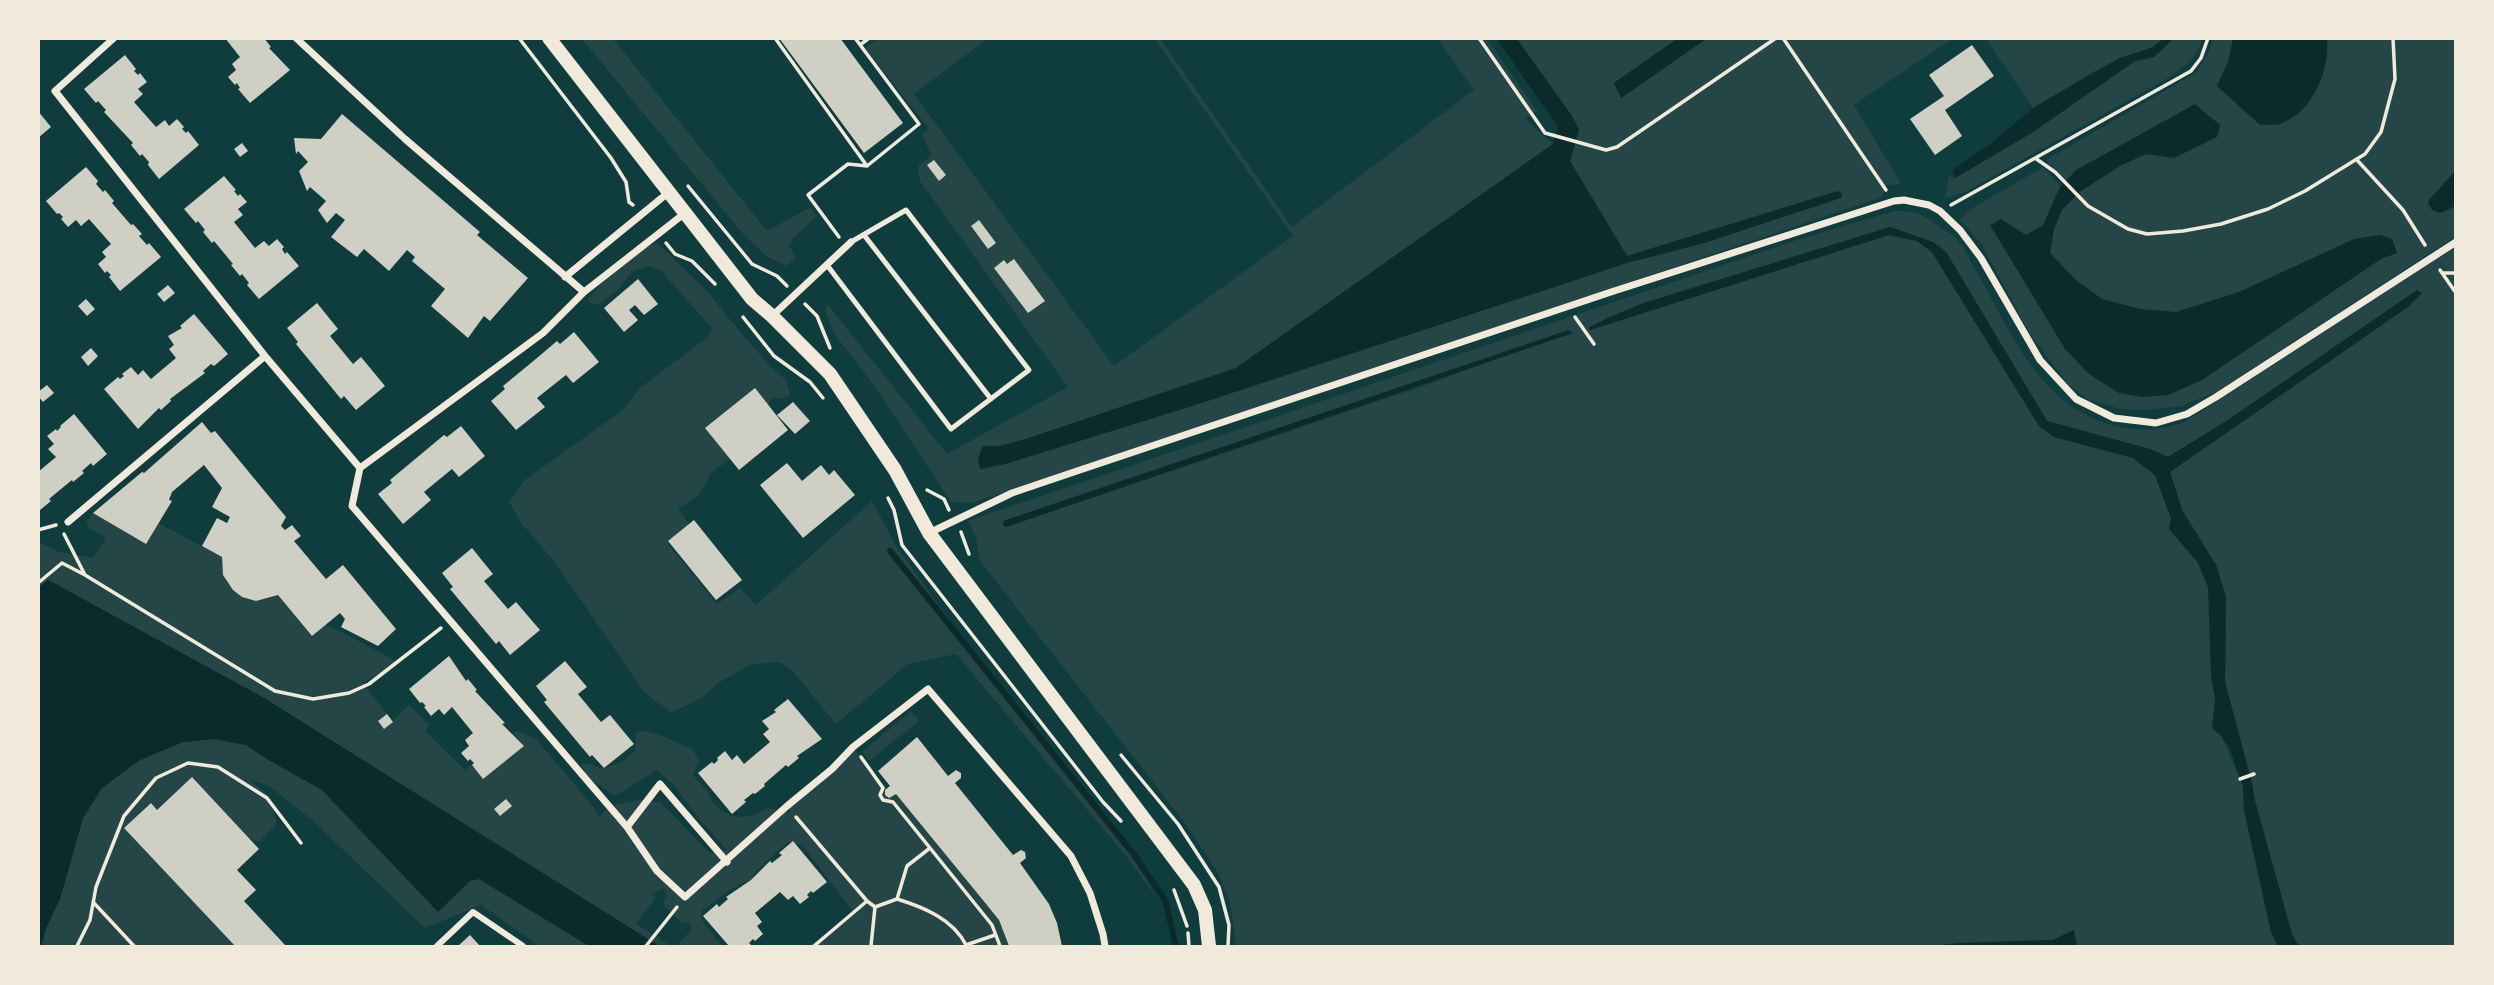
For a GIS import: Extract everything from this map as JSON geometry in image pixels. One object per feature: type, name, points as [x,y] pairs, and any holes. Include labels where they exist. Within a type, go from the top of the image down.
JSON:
[{"type":"main road","points":[[549,38],[752,299],[830,374],[895,470],[929,533],[1194,885],[1205,910],[1209,947]]},
{"type":"street","points":[[114,38],[55,91],[265,356],[360,468]]},
{"type":"street","points":[[296,38],[405,139],[584,292]]},
{"type":"street","points":[[565,277],[669,192]]},
{"type":"street","points":[[929,533],[1024,489],[1894,201],[1916,201],[1940,211],[1972,243],[2040,360],[2076,399],[2114,418],[2156,423],[2187,414],[2216,397],[2455,242]]},
{"type":"street","points":[[685,213],[584,292],[543,333],[360,468],[352,506],[626,827],[657,871],[685,897],[832,769],[853,747],[928,689],[1071,856],[1090,893],[1105,947]]},
{"type":"street","points":[[772,316],[848,245]]},
{"type":"street","points":[[68,522],[265,356]]},
{"type":"street","points":[[626,827],[660,784],[727,862]]},
{"type":"street","points":[[437,947],[473,912],[523,947]]},
{"type":"lane","points":[[827,265],[951,429],[1029,370],[906,210],[848,245]]},
{"type":"lane","points":[[864,234],[991,399]]},
{"type":"path","points":[[519,38],[611,158],[626,182],[629,202],[641,214]]},
{"type":"path","points":[[775,38],[867,166]]},
{"type":"path","points":[[848,245],[808,195],[848,164],[867,166],[919,124],[855,38]]},
{"type":"path","points":[[860,45],[869,38]]},
{"type":"path","points":[[1479,38],[1545,133],[1606,150],[1618,147],[1776,38]]},
{"type":"path","points":[[1783,38],[1894,201]]},
{"type":"path","points":[[1940,211],[2191,71],[2201,58],[2208,38]]},
{"type":"path","points":[[2035,158],[2055,172],[2088,206],[2128,229],[2147,234],[2221,224],[2268,209],[2305,191],[2365,154],[2381,132],[2395,79],[2393,38]]},
{"type":"path","points":[[2357,160],[2403,209],[2455,293]]},
{"type":"path","points":[[657,233],[676,254],[692,261],[706,273],[723,293]]},
{"type":"path","points":[[2442,272],[2455,273]]},
{"type":"path","points":[[1568,307],[1594,344]]},
{"type":"path","points":[[740,313],[774,356],[810,382],[826,402]]},
{"type":"path","points":[[882,487],[894,510],[902,545],[1103,802],[1128,828]]},
{"type":"path","points":[[60,524],[85,575]]},
{"type":"path","points":[[38,583],[62,563],[275,691],[313,699],[349,693],[369,684],[450,620]]},
{"type":"path","points":[[853,747],[883,788],[880,795],[883,800],[894,802],[992,925],[1000,947]]},
{"type":"path","points":[[77,947],[90,920],[96,887],[107,853],[124,816],[156,778],[188,763],[218,767],[267,798],[301,843]]},
{"type":"path","points":[[2240,779],[2254,774]]},
{"type":"path","points":[[787,806],[875,907]]},
{"type":"path","points":[[897,899],[907,866],[930,848]]},
{"type":"path","points":[[1171,881],[1188,927],[1189,947]]},
{"type":"path","points":[[646,947],[685,897]]},
{"type":"path","points":[[875,907],[897,899],[924,908],[960,932],[967,946],[996,935]]},
{"type":"path","points":[[814,947],[867,901]]},
{"type":"path","points":[[93,902],[134,947]]},
{"type":"path","points":[[871,947],[875,907]]},
{"type":"shaded area","points":[[582,39],[613,39],[767,231],[811,207],[817,216],[793,238],[789,246],[796,257],[786,266],[766,256],[744,235]]},
{"type":"shaded area","points":[[878,39],[987,39],[914,94],[1114,366],[1293,236],[1155,39],[1160,39],[1292,227],[1474,90],[1438,39],[1487,39],[1537,111],[1525,119],[1553,144],[1236,368],[1026,439],[1000,446],[983,446],[978,459],[981,469],[1189,407],[1627,263],[1704,243],[1841,194],[1838,191],[1627,256],[1569,161],[1579,130],[1572,116],[1517,39],[1677,39],[1614,83],[1621,98],[1706,39],[1952,39],[1854,105],[1901,184],[1881,186],[1883,196],[1877,199],[972,503],[951,502],[875,387],[833,332],[825,309],[828,305],[947,454],[1068,387],[920,181],[918,167],[931,155],[922,134],[929,129],[865,48]]},
{"type":"shaded area","points":[[1497,39],[1517,39],[1572,116],[1579,130],[1570,161],[1627,256],[1838,191],[1842,194],[1841,198],[1704,243],[1627,263],[1189,407],[1005,464],[980,469],[978,459],[983,446],[1000,446],[1026,439],[1236,368],[1553,144],[1558,127]]},
{"type":"shaded area","points":[[1677,39],[1706,39],[1621,98],[1614,83]]},
{"type":"shaded area","points":[[1986,39],[2162,39],[2147,49],[2124,56],[2096,70],[2033,108]]},
{"type":"shaded area","points":[[2162,39],[2173,39],[2154,57],[2135,61],[2033,132],[1955,178],[1952,170],[1993,142],[2033,108],[2120,58],[2154,47]]},
{"type":"shaded area","points":[[2173,39],[2201,39],[2194,57],[2168,78],[1965,192],[1945,198],[1949,176],[1955,178],[2033,132],[2135,61],[2154,57]]},
{"type":"shaded area","points":[[2213,39],[2455,39],[2455,237],[2218,391],[2182,406],[2148,410],[2120,409],[2087,399],[2068,384],[2030,334],[1982,245],[1960,219],[1971,209],[2043,167],[2061,187],[2066,180],[2046,160],[2197,72]]},
{"type":"shaded area","points":[[2233,39],[2327,39],[2326,64],[2322,76],[2303,109],[2280,124],[2260,125],[2217,86],[2228,62]]},
{"type":"shaded area","points":[[2195,104],[2220,125],[2217,137],[2174,158],[2146,154],[2122,165],[2081,191],[2062,210],[2054,229],[2050,253],[2076,280],[2102,299],[2140,309],[2176,312],[2239,292],[2354,239],[2380,235],[2392,239],[2397,253],[2381,259],[2202,380],[2168,395],[2143,397],[2119,393],[2089,374],[2065,349],[1990,225],[2001,219],[2026,235],[2043,225],[2060,187],[2076,170]]},
{"type":"shaded area","points":[[2455,171],[2455,206],[2441,213],[2432,210],[2428,203],[2430,199]]},
{"type":"shaded area","points":[[1895,211],[1926,217],[1959,242],[2014,339],[2043,380],[2060,397],[2079,411],[2102,422],[2144,430],[2185,422],[2455,247],[2455,946],[2299,946],[2292,935],[2225,682],[2226,597],[2216,565],[2182,510],[2170,472],[2418,290],[2228,420],[2168,457],[2152,450],[2047,421],[1946,252],[1933,242],[1890,227],[1643,303],[1606,318],[1590,330],[1889,235],[1917,241],[1932,252],[2039,426],[2054,437],[2134,458],[2155,475],[2171,518],[2169,529],[2199,563],[2208,587],[2222,737],[2243,786],[2244,810],[2271,932],[2278,946],[2077,946],[2073,930],[2053,940],[1933,946],[1236,946],[1230,902],[1217,871],[1182,819],[980,561],[976,538],[968,521],[1797,240]],"holes":[[[1569,330],[1432,383],[1006,527],[1003,525],[1004,521]]]},
{"type":"shaded area","points":[[1890,227],[1933,242],[1946,252],[2047,421],[2150,449],[2168,457],[2228,420],[2417,290],[2422,293],[2408,307],[2170,472],[2182,510],[2216,565],[2226,597],[2225,682],[2292,934],[2299,946],[2278,946],[2271,932],[2244,810],[2243,786],[2230,749],[2212,728],[2215,699],[2211,677],[2208,587],[2198,563],[2169,529],[2171,518],[2155,475],[2133,458],[2054,437],[2039,426],[1932,252],[1917,241],[1889,235],[1590,330],[1589,327],[1641,304]]},
{"type":"shaded area","points":[[657,243],[708,292],[771,367],[786,380],[790,395],[782,399],[773,397],[730,459],[711,473],[699,495],[678,509],[690,525],[667,543],[717,604],[740,588],[756,605],[872,501],[896,546],[961,636],[1127,848],[1160,902],[1127,857],[956,654],[908,664],[836,724],[792,670],[779,662],[752,664],[718,683],[702,698],[671,713],[644,692],[554,561],[522,524],[509,502],[526,479],[623,410],[641,387],[708,337],[712,328],[660,270],[649,266],[632,272],[618,290],[598,305],[587,301],[618,267]]},
{"type":"shaded area","points":[[1569,330],[1573,333],[1006,527],[1003,525],[1003,521]]},
{"type":"shaded area","points":[[93,513],[145,544],[158,523],[222,557],[226,579],[238,593],[256,599],[278,595],[311,636],[326,624],[391,658],[396,663],[363,683],[387,714],[378,721],[384,729],[409,705],[429,725],[426,732],[465,770],[472,765],[483,779],[523,746],[513,733],[518,731],[536,739],[599,816],[613,805],[640,800],[660,802],[710,853],[727,850],[674,785],[657,770],[615,796],[586,776],[581,764],[592,764],[602,769],[622,762],[635,751],[636,732],[658,734],[693,749],[699,762],[693,773],[715,805],[727,814],[747,817],[767,808],[791,813],[785,807],[853,747],[893,796],[896,794],[999,920],[1009,946],[809,946],[855,914],[802,845],[788,842],[755,872],[751,880],[731,889],[702,911],[701,919],[722,946],[676,946],[692,929],[690,923],[681,922],[663,905],[667,893],[664,888],[651,895],[656,897],[636,924],[671,946],[659,946],[264,698],[49,580],[39,588],[38,544],[58,552],[93,558],[106,538],[88,527],[86,522]]},
{"type":"shaded area","points":[[48,580],[264,698],[659,946],[589,946],[479,879],[470,881],[438,912],[322,790],[246,745],[215,739],[183,742],[138,761],[102,788],[83,818],[60,899],[39,946],[38,588]]},
{"type":"shaded area","points":[[911,711],[919,721],[869,761],[863,751]]},
{"type":"shaded area","points":[[215,739],[246,745],[322,790],[438,911],[470,881],[479,879],[589,946],[539,946],[481,905],[425,928],[312,820],[269,786],[249,779],[268,795],[277,824],[259,842],[249,838],[192,777],[157,810],[150,803],[124,828],[235,946],[41,946],[60,898],[83,818],[102,788],[138,761],[183,742]]},
{"type":"shaded area","points":[[2074,930],[2077,946],[1933,946],[2053,940]]},
{"type":"building","points":[[225,38],[264,38],[271,47],[269,48],[290,70],[250,103],[238,89],[240,88],[237,83],[235,85],[228,77],[236,70],[232,64],[240,57]]},
{"type":"building","points":[[779,38],[840,38],[903,123],[864,153]]},
{"type":"building","points":[[1972,45],[1994,76],[1945,110],[1962,136],[1935,155],[1910,119],[1944,96],[1929,75]]},
{"type":"building","points":[[125,55],[136,69],[134,71],[138,75],[140,73],[147,82],[138,89],[143,94],[134,102],[156,127],[165,120],[169,126],[177,119],[184,127],[182,129],[186,133],[188,131],[199,145],[159,179],[148,165],[149,162],[142,154],[140,156],[131,145],[133,143],[104,112],[106,110],[84,89]]},
{"type":"building","points":[[38,111],[51,127],[38,138]]},
{"type":"building","points":[[342,114],[480,232],[477,235],[528,278],[490,321],[484,316],[468,338],[431,306],[445,289],[412,261],[415,257],[407,250],[389,271],[364,249],[357,257],[331,237],[345,220],[336,213],[327,223],[318,210],[326,201],[310,187],[307,191],[299,171],[308,162],[298,151],[296,154],[294,138],[321,139]]},
{"type":"building","points":[[242,143],[248,151],[240,157],[234,149]]},
{"type":"building","points":[[934,160],[946,175],[939,181],[927,165]]},
{"type":"building","points":[[86,167],[98,181],[96,184],[103,192],[105,190],[114,201],[112,203],[142,234],[139,236],[161,257],[120,291],[109,277],[111,275],[107,271],[105,273],[98,264],[106,257],[102,252],[111,244],[89,219],[81,226],[76,220],[68,227],[61,219],[63,217],[46,201]]},
{"type":"building","points":[[224,176],[238,196],[240,194],[247,202],[238,209],[243,215],[234,222],[255,248],[264,241],[269,246],[277,239],[284,247],[282,249],[285,254],[287,252],[299,266],[259,299],[242,274],[240,276],[214,241],[212,243],[203,232],[205,230],[198,221],[196,223],[184,209]]},
{"type":"building","points":[[979,220],[996,243],[988,249],[971,226]]},
{"type":"building","points":[[1014,259],[1045,301],[1028,313],[994,268],[1004,260],[1007,264]]},
{"type":"building","points":[[638,279],[658,304],[644,315],[635,305],[629,310],[638,320],[624,332],[604,308]]},
{"type":"building","points":[[168,285],[175,293],[164,302],[157,294]]},
{"type":"building","points":[[86,299],[95,309],[87,316],[78,306]]},
{"type":"building","points":[[317,303],[338,329],[330,336],[353,364],[361,357],[385,386],[356,410],[344,396],[341,399],[296,344],[298,342],[287,328]]},
{"type":"building","points":[[194,314],[228,354],[214,366],[211,364],[203,371],[205,373],[170,399],[161,410],[159,408],[138,429],[104,389],[118,377],[120,379],[124,376],[122,374],[131,367],[138,375],[143,370],[151,379],[176,358],[169,349],[174,345],[168,336],[182,328],[180,326]]},
{"type":"building","points":[[574,332],[599,362],[573,383],[566,375],[537,398],[545,407],[516,430],[491,401],[505,389],[503,386],[557,341],[560,344]]},
{"type":"building","points":[[91,348],[98,356],[88,366],[81,357]]},
{"type":"building","points":[[47,385],[54,393],[43,402],[38,392]]},
{"type":"building","points":[[755,388],[788,430],[739,470],[705,428]]},
{"type":"building","points":[[793,402],[810,421],[795,434],[777,415]]},
{"type":"building","points":[[74,414],[107,454],[93,466],[91,463],[82,471],[84,473],[49,499],[51,501],[40,510],[38,472],[56,457],[48,449],[54,444],[47,436],[56,429],[57,431]]},
{"type":"building","points":[[202,422],[211,433],[215,431],[286,517],[281,526],[285,530],[292,525],[301,536],[294,541],[326,579],[343,565],[396,629],[378,646],[341,627],[345,619],[340,613],[312,636],[278,595],[256,601],[242,597],[233,590],[223,575],[222,557],[202,546],[217,518],[227,523],[230,517],[212,507],[222,488],[204,465],[172,492],[169,500],[172,501],[146,544],[93,513]]},
{"type":"building","points":[[461,426],[485,456],[459,477],[452,469],[424,492],[431,500],[403,524],[378,494],[392,483],[390,480],[444,435],[447,437]]},
{"type":"building","points":[[787,463],[802,481],[821,465],[829,475],[834,470],[855,495],[803,538],[760,485]]},
{"type":"building","points":[[694,520],[742,580],[716,600],[668,541]]},
{"type":"building","points":[[472,548],[493,574],[484,581],[508,609],[516,602],[540,630],[510,655],[499,641],[496,644],[450,589],[453,587],[442,573]]},
{"type":"building","points":[[449,656],[466,681],[468,679],[477,690],[475,691],[505,723],[502,724],[524,746],[483,779],[472,765],[474,763],[461,753],[469,746],[465,740],[473,733],[452,707],[444,715],[439,709],[431,716],[424,707],[426,706],[420,703],[409,689]]},
{"type":"building","points":[[565,661],[587,687],[578,694],[601,722],[610,715],[634,744],[604,768],[592,755],[590,757],[544,702],[547,700],[536,686]]},
{"type":"building","points":[[788,699],[822,739],[744,800],[746,802],[732,814],[698,773],[712,762],[714,764],[725,751],[732,760],[737,755],[744,764],[770,742],[763,734],[769,729],[762,721],[776,712],[774,710]]},
{"type":"building","points":[[387,714],[393,722],[384,729],[378,721]]},
{"type":"building","points":[[917,737],[948,776],[956,770],[961,773],[961,778],[955,783],[1013,855],[1021,850],[1025,852],[1026,858],[1020,863],[1049,904],[1062,946],[1009,946],[999,920],[896,794],[889,798],[885,795],[885,790],[890,786],[878,771]]},
{"type":"building","points":[[192,777],[259,849],[237,870],[256,890],[244,901],[286,946],[235,946],[124,828],[151,803],[157,810]]},
{"type":"building","points":[[506,799],[512,806],[500,816],[494,809]]},
{"type":"building","points":[[793,841],[827,882],[813,893],[811,891],[807,895],[809,897],[800,904],[793,896],[788,900],[780,892],[755,913],[762,922],[757,926],[763,934],[755,941],[753,939],[749,946],[729,946],[703,916],[717,904],[719,907],[728,899],[726,897],[751,880],[770,861],[772,863],[782,855],[779,853]]},
{"type":"building","points":[[470,935],[480,946],[458,946]]},
{"type":"waterway","points":[[890,551],[1135,856],[1165,900],[1176,946]]}]
